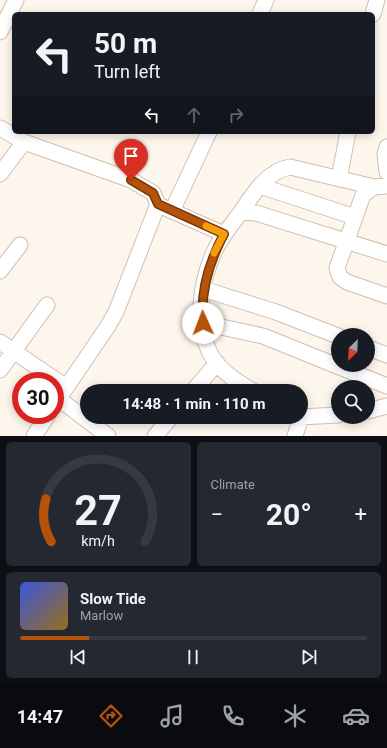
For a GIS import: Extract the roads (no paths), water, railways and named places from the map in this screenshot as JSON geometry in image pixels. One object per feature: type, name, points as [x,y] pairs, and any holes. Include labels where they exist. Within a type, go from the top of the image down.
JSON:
[{"type":"street","points":[[0,32],[16,0]]},
{"type":"street","points":[[261,12],[266,0]]},
{"type":"street","points":[[373,12],[376,0]]},
{"type":"street","points":[[0,128],[24,142],[131,180],[153,193],[158,204],[224,234]]},
{"type":"street","points":[[172,210],[209,134]]},
{"type":"street","points":[[339,179],[348,134]]},
{"type":"street","points":[[0,174],[24,142]]},
{"type":"street","points":[[387,147],[385,154],[387,172]]},
{"type":"street","points":[[240,384],[217,363],[210,354],[204,335],[202,310],[203,289],[215,250],[224,234],[260,186],[280,169],[290,167],[339,179],[381,186]]},
{"type":"street","points":[[260,186],[355,217]]},
{"type":"street","points":[[381,186],[364,195],[346,241],[338,268],[340,277],[347,282],[387,296]]},
{"type":"street","points":[[64,391],[116,312],[158,204]]},
{"type":"street","points":[[241,212],[256,213],[387,254]]},
{"type":"street","points":[[0,271],[20,245]]},
{"type":"street","points":[[203,289],[276,312],[331,333]]},
{"type":"street","points":[[0,370],[47,305]]},
{"type":"street","points":[[203,323],[263,336],[387,386]]},
{"type":"street","points":[[0,342],[14,351],[35,372]]},
{"type":"street","points":[[375,351],[387,356]]},
{"type":"street","points":[[199,384],[217,363]]},
{"type":"street","points":[[64,400],[108,436]]},
{"type":"street","points":[[375,409],[387,406]]},
{"type":"street","points":[[308,417],[331,415]]},
{"type":"street","points":[[34,436],[42,424]]},
{"type":"street","points":[[155,436],[165,424]]},
{"type":"street","points":[[295,436],[298,424]]}]
